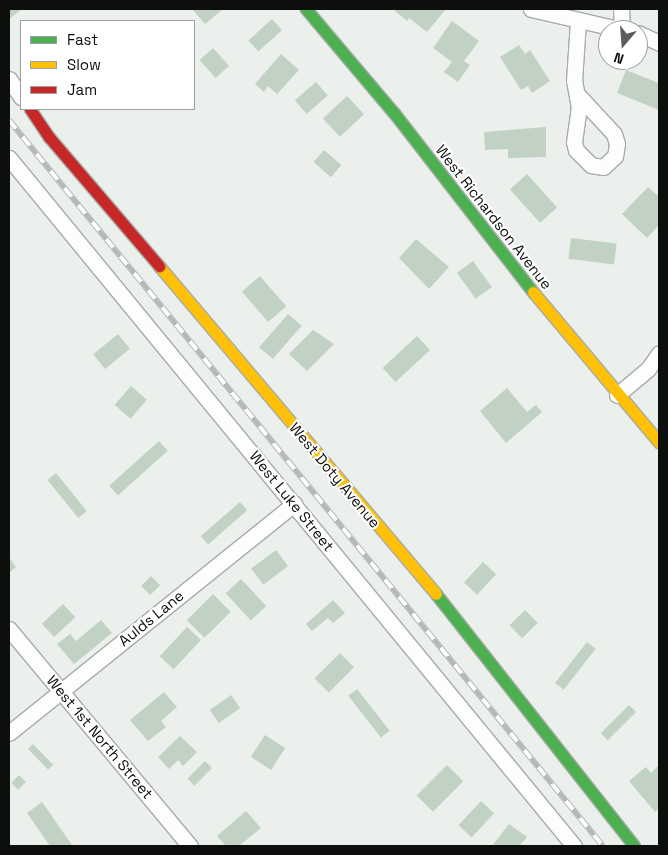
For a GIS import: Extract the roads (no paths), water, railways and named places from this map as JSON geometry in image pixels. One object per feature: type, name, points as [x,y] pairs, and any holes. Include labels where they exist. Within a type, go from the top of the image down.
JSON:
[{"type":"street","name":"West Richardson Avenue","points":[[306,9],[394,113],[617,395],[659,442]]},
{"type":"street","points":[[532,9],[598,25]]},
{"type":"street","points":[[577,94],[574,81],[578,20]]},
{"type":"street","points":[[9,79],[20,96]]},
{"type":"street","name":"West Doty Avenue","points":[[31,110],[56,145],[438,596],[634,846]]},
{"type":"street","name":"West Luke Street","points":[[9,158],[574,846]]},
{"type":"street","points":[[617,395],[648,369],[659,353]]},
{"type":"street","name":"Aulds Lane","points":[[9,732],[294,504]]},
{"type":"street","name":"West 1st North Street","points":[[9,628],[190,846]]},
{"type":"railway","points":[[9,120],[603,846]]}]
